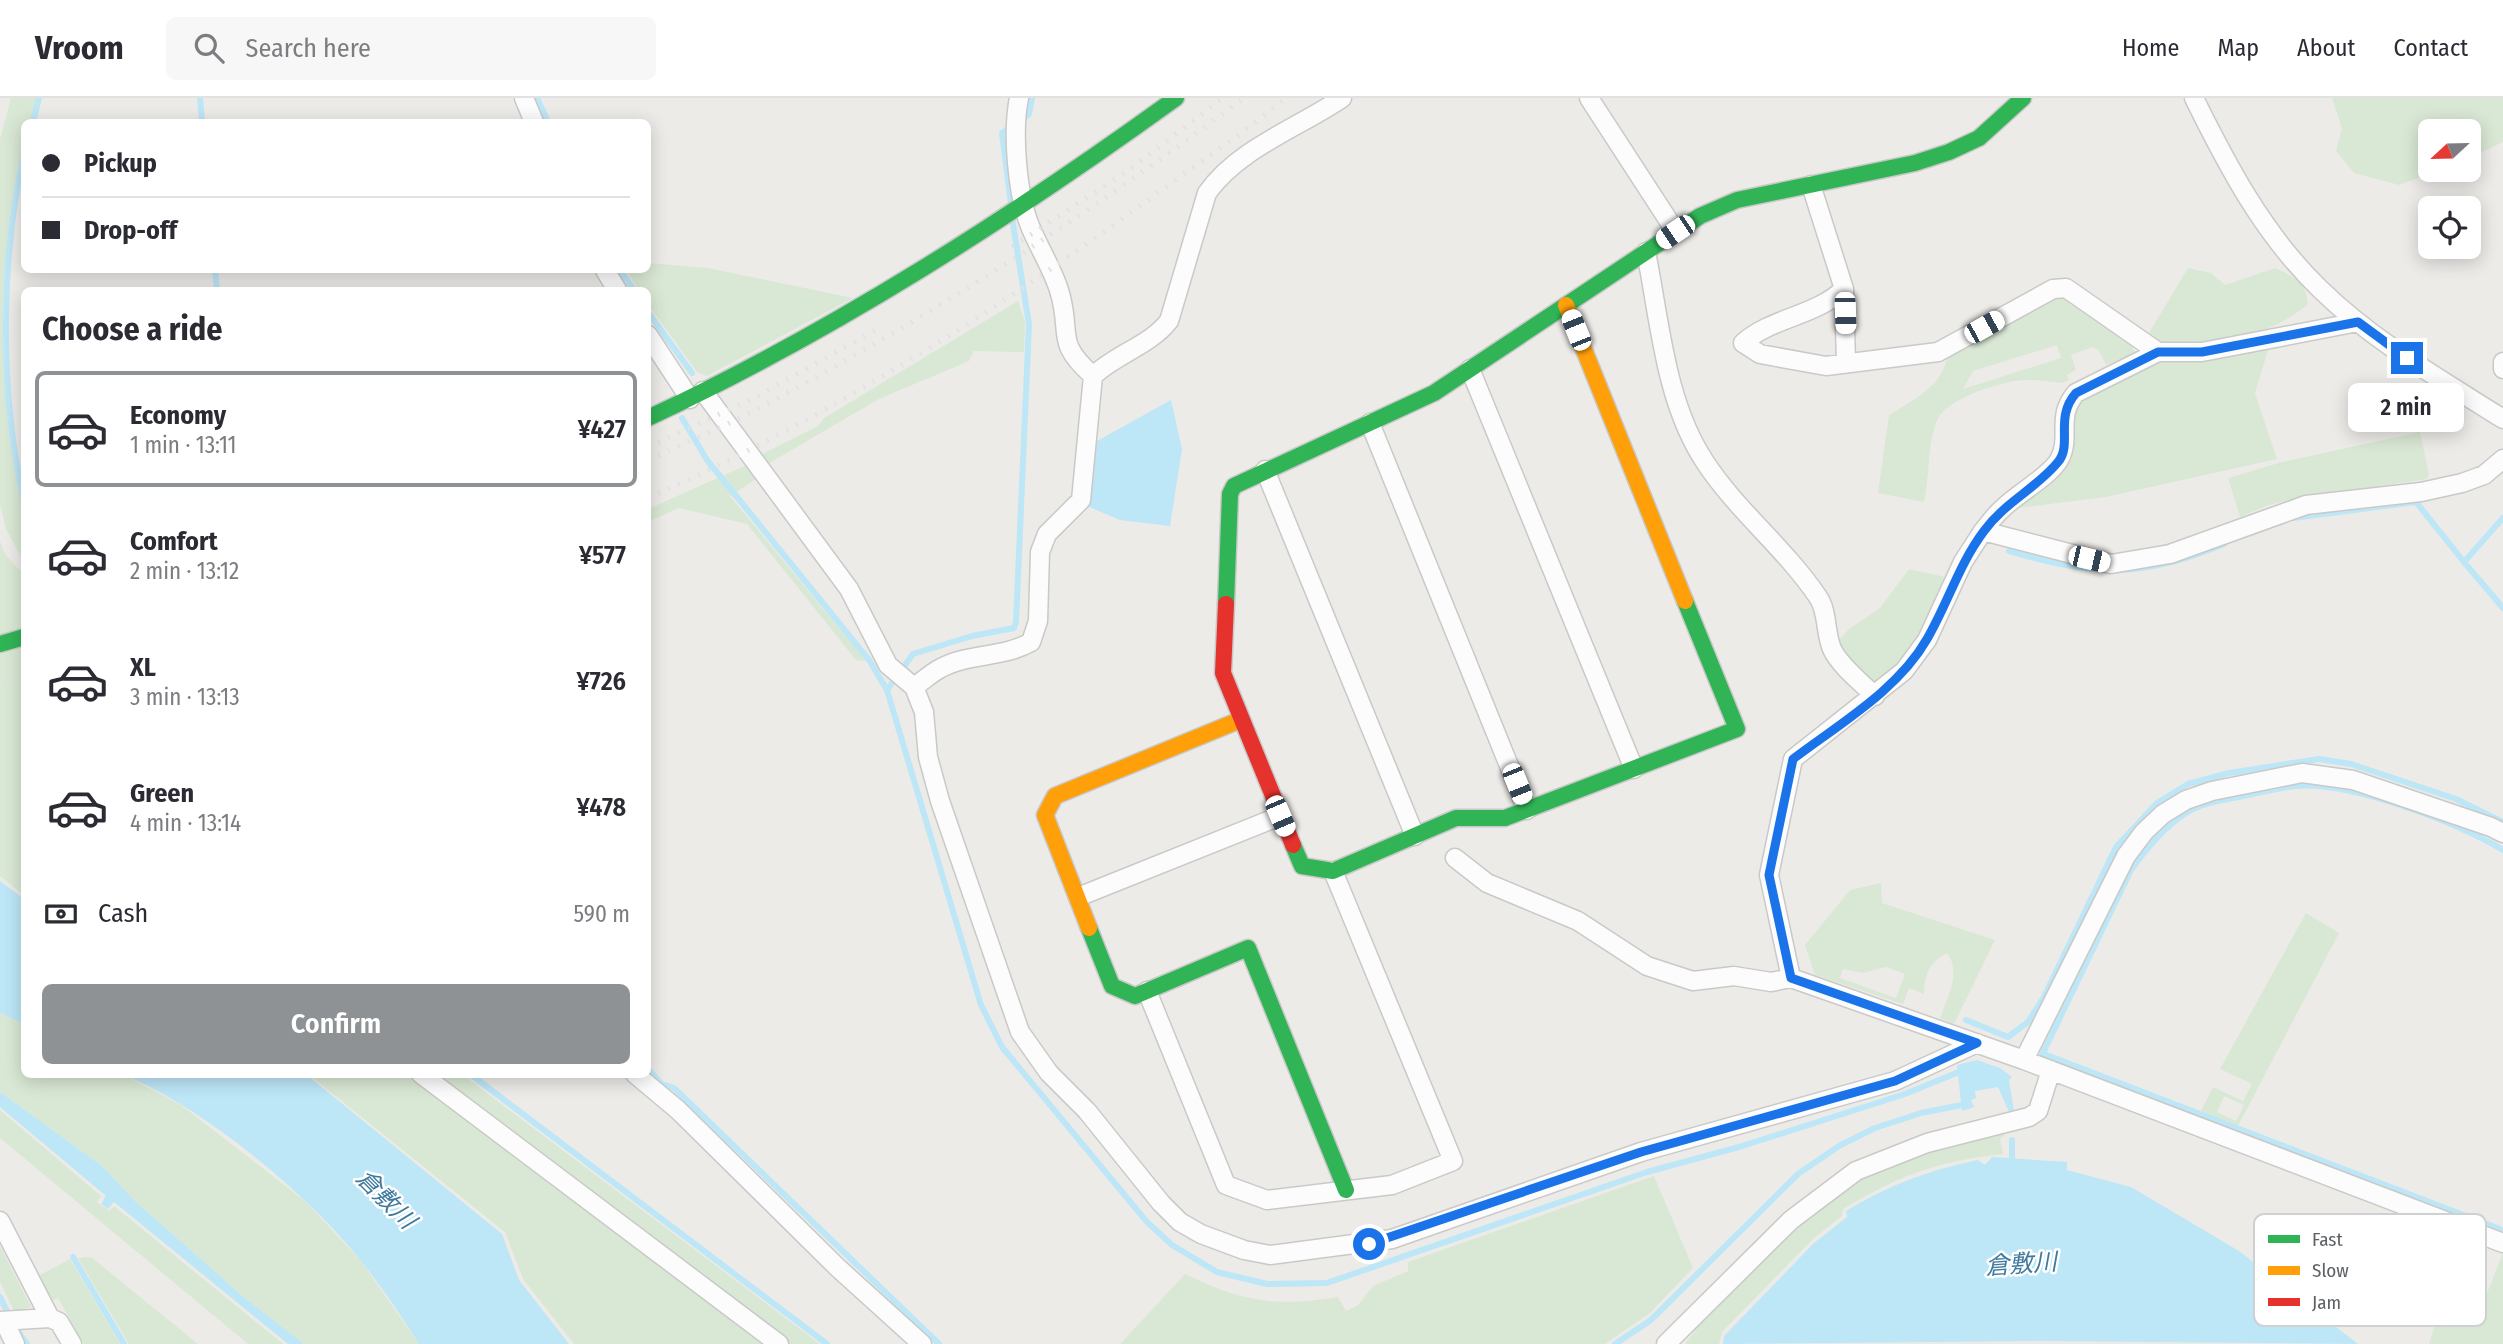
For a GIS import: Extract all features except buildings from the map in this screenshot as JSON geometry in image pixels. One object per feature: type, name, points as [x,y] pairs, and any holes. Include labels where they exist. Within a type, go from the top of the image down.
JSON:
[{"type":"street","points":[[524,98],[533,119]]},
{"type":"street","points":[[651,417],[857,307],[1096,156],[1176,98]]},
{"type":"street","points":[[903,678],[976,657],[1016,651],[1031,642],[1038,621],[1040,552],[1047,534],[1081,499],[1093,376],[1105,365],[1159,334],[1170,321],[1207,193],[1219,177],[1256,149],[1342,98]]},
{"type":"street","points":[[1589,98],[1675,232]]},
{"type":"street","points":[[1566,305],[1737,729],[1505,818],[1456,818],[1334,871],[1302,866],[1223,673],[1230,494],[1234,486],[1434,393],[1675,232],[1700,216],[1737,201],[1915,163],[1949,152],[1979,138],[2023,98]]},
{"type":"street","points":[[2194,98],[2247,199],[2320,290],[2407,358],[2503,419]]},
{"type":"street","points":[[1017,106],[1015,208],[1030,225],[1059,290],[1064,313],[1065,341],[1073,358],[1093,376]]},
{"type":"street","points":[[1811,185],[1844,289],[1846,363]]},
{"type":"street","points":[[1646,252],[1676,399],[1686,427],[1704,461],[1734,500],[1777,543],[1821,600],[1832,651],[1875,696]]},
{"type":"street","points":[[1844,289],[1828,303],[1755,332],[1743,343],[1760,354],[1826,366],[1938,352],[2053,289],[2066,288],[2158,352]]},
{"type":"street","points":[[1791,978],[1769,875],[1793,759],[1904,671],[1927,640],[1963,562],[1983,531],[2001,509],[2059,461],[2063,447],[2063,418],[2068,402],[2076,393],[2158,352],[2202,352],[2358,322]]},
{"type":"street","points":[[651,339],[849,589],[924,712],[928,757],[940,802],[1020,1032],[1049,1073],[1087,1111],[1160,1203],[1180,1223],[1222,1243],[1270,1255],[1392,1239],[1641,1152],[1895,1081],[1977,1043]]},
{"type":"street","points":[[2503,362],[2503,369]]},
{"type":"street","points":[[1470,369],[1634,769]]},
{"type":"street","points":[[1370,423],[1527,810]]},
{"type":"street","points":[[1983,531],[2111,564],[2170,554],[2306,505],[2421,492],[2462,484],[2483,475],[2503,459]]},
{"type":"street","points":[[1265,470],[1415,836]]},
{"type":"street","points":[[0,644],[21,638]]},
{"type":"street","points":[[1240,720],[1055,796],[1045,815],[1112,986],[1135,996],[1248,948],[1346,1190]]},
{"type":"street","points":[[2024,1060],[2126,856],[2144,832],[2163,814],[2186,800],[2259,780],[2318,774],[2383,789],[2503,833]]},
{"type":"street","points":[[1078,898],[1280,816]]},
{"type":"street","points":[[1455,858],[1487,883],[1578,920],[1647,966],[1693,981],[1734,976],[1771,982],[1791,978],[2051,1070],[2427,1214]]},
{"type":"street","points":[[1147,991],[1226,1185],[1267,1200],[1392,1185],[1453,1161],[1334,871]]},
{"type":"street","points":[[1666,1344],[1791,1220],[1837,1183],[1872,1163],[1927,1143],[2029,1117],[2038,1111],[2051,1070]]},
{"type":"street","points":[[426,1078],[779,1344]]},
{"type":"street","points":[[640,1078],[678,1110],[837,1266],[922,1344]]},
{"type":"street","points":[[0,1221],[50,1318]]},
{"type":"street","points":[[2486,1236],[2503,1243]]},
{"type":"street","points":[[15,1344],[7,1321],[50,1318],[58,1322],[72,1344]]},
{"type":"green space","points":[[11,98],[37,98],[31,119],[21,119],[21,155],[10,214],[4,298],[7,406],[18,488],[21,488],[21,556],[6,529],[0,505],[0,139]]},
{"type":"green space","points":[[2332,98],[2503,98],[2503,142],[2482,152],[2482,119],[2418,119],[2418,178],[2399,185],[2354,173],[2336,151],[2342,128]]},
{"type":"green space","points":[[651,263],[708,268],[853,298],[707,376],[697,372],[651,308],[651,287],[637,287],[628,273],[651,273]]},
{"type":"green space","points":[[2188,268],[2211,273],[2225,285],[2275,268],[2302,285],[2308,304],[2274,326],[2230,341],[2185,346],[2165,343],[2147,336]]},
{"type":"green space","points":[[2057,292],[2127,335],[2135,353],[2106,365],[2099,351],[2093,347],[2071,355],[2076,370],[2067,375],[2069,380],[2063,383],[2016,381],[1979,391],[1957,401],[1936,423],[1924,502],[1878,493],[1889,415],[1933,384],[1944,367],[1947,356]],"holes":[[[2057,345],[2061,358],[1963,389],[1973,371]]]},
{"type":"green space","points":[[1018,301],[1025,322],[1024,352],[974,351],[969,361],[879,399],[766,465],[760,455],[818,426],[824,418]]},
{"type":"green space","points":[[2269,347],[2255,393],[2277,459],[2106,497],[2018,508],[2069,461],[2068,418],[2081,397],[2161,359],[2199,361]]},
{"type":"green space","points":[[2420,432],[2429,474],[2427,479],[2297,498],[2269,505],[2240,517],[2228,478],[2282,462]]},
{"type":"green space","points":[[749,464],[758,478],[730,496],[866,661],[856,660],[747,524],[679,508],[651,521],[651,508]]},
{"type":"green space","points":[[0,541],[5,554],[21,572],[21,893],[0,876]]},
{"type":"green space","points":[[1909,569],[1945,577],[1917,636],[1900,660],[1876,685],[1836,643],[1849,629],[1880,608]]},
{"type":"green space","points":[[1881,883],[1882,903],[1995,940],[1954,1024],[1940,1018],[1953,977],[1947,953],[1929,969],[1924,994],[1909,988],[1903,1004],[1815,975],[1805,945],[1850,890]],"holes":[[[1886,967],[1905,974],[1896,998],[1840,978],[1843,969],[1863,973]]]},
{"type":"green space","points":[[2306,913],[2339,933],[2238,1126],[2201,1111],[2213,1087],[2243,1101],[2252,1084],[2220,1069]],"holes":[[[2224,1096],[2244,1105],[2236,1121],[2217,1112]]]},
{"type":"green space","points":[[0,1013],[21,1023],[21,1078],[130,1078],[181,1105],[305,1201],[361,1261],[419,1344],[304,1344],[246,1299],[135,1201],[102,1166],[0,1092]]},
{"type":"green space","points":[[313,1078],[411,1078],[770,1344],[574,1344],[523,1279],[505,1232]]},
{"type":"green space","points":[[433,1078],[467,1078],[820,1344],[787,1344]]},
{"type":"green space","points":[[0,1110],[101,1196],[97,1202],[109,1211],[114,1206],[283,1344],[248,1344],[0,1138]]},
{"type":"green space","points":[[2003,1129],[2004,1136],[2000,1139],[2003,1154],[1958,1161],[1920,1171],[1843,1209],[1842,1216],[1814,1238],[1722,1332],[1719,1344],[1685,1344],[1695,1331],[1699,1317],[1811,1207],[1874,1167]]},
{"type":"green space","points":[[1654,1176],[1693,1268],[1650,1313],[1605,1344],[1120,1344],[1185,1274],[1224,1291],[1259,1300],[1296,1302],[1338,1297],[1346,1311],[1358,1305],[1373,1286],[1408,1271],[1408,1262]]},
{"type":"green space","points":[[0,1246],[31,1307],[14,1311],[0,1282]]},
{"type":"green space","points":[[2503,1253],[2503,1344],[2429,1344],[2434,1326],[2486,1326],[2486,1296]]},
{"type":"green space","points":[[91,1257],[198,1344],[129,1344],[78,1258]]},
{"type":"green space","points":[[70,1259],[120,1344],[84,1344],[58,1298],[52,1301],[38,1276]]},
{"type":"water","points":[[1171,400],[1182,449],[1170,526],[1120,520],[1087,506],[1097,441]]},
{"type":"water","points":[[0,881],[21,897],[21,1023],[0,1013]]},
{"type":"water","points":[[1977,1060],[2000,1068],[2012,1077],[2009,1080],[2014,1112],[2009,1112],[1998,1087],[1975,1091],[1976,1098],[1971,1100],[1974,1107],[1962,1111],[1957,1065]]},
{"type":"water","name":"倉敷川","points":[[131,1078],[311,1078],[502,1234],[519,1280],[569,1344],[419,1344],[361,1261],[313,1208],[220,1130],[155,1089]]},
{"type":"water","points":[[0,1092],[102,1166],[135,1201],[246,1299],[304,1344],[288,1344],[114,1202],[108,1209],[101,1204],[106,1196],[0,1107]]},
{"type":"water","name":"倉敷川","points":[[1992,1157],[2067,1162],[2067,1170],[2131,1187],[2239,1251],[2254,1263],[2254,1326],[2335,1326],[2358,1344],[2045,1341],[1723,1344],[1724,1336],[1814,1243],[1847,1217],[1846,1211],[1878,1193],[1943,1169],[1978,1160],[1985,1165]]},
{"type":"waterway","points":[[34,119],[39,98]]},
{"type":"waterway","points":[[200,98],[202,119]]},
{"type":"waterway","points":[[537,98],[547,119]]},
{"type":"waterway","points":[[1021,120],[1029,114],[1032,98]]},
{"type":"waterway","points":[[1011,204],[1002,133],[1012,126]]},
{"type":"waterway","points":[[21,170],[10,238],[6,328],[10,418],[21,486]]},
{"type":"waterway","points":[[887,690],[913,654],[972,636],[1014,628],[1016,622],[1029,324],[1012,218]]},
{"type":"waterway","points":[[215,273],[217,287]]},
{"type":"waterway","points":[[622,273],[632,287]]},
{"type":"waterway","points":[[651,316],[692,373]]},
{"type":"waterway","points":[[682,418],[707,460],[869,660],[887,690],[981,1005],[1002,1047],[1147,1222],[1172,1245],[1217,1272],[1267,1284],[1327,1283],[1647,1172],[1739,1147],[1905,1094],[1966,1069]]},
{"type":"waterway","points":[[2293,518],[2416,502],[2464,562]]},
{"type":"waterway","points":[[2503,518],[2464,562],[2503,608]]},
{"type":"waterway","points":[[2009,551],[2067,565],[2118,570],[2167,563],[2224,544]]},
{"type":"waterway","points":[[1966,1020],[2008,1037],[2028,1022],[2043,999],[2116,847],[2157,803],[2188,784],[2229,773],[2319,759],[2351,764],[2456,799],[2503,822]]},
{"type":"waterway","points":[[2042,1055],[2131,870],[2163,832],[2199,806],[2282,788],[2318,786],[2373,797],[2431,816],[2503,850]]},
{"type":"waterway","points":[[2044,1054],[2461,1214]]},
{"type":"waterway","points":[[651,1072],[662,1084],[674,1088],[939,1344]]},
{"type":"waterway","points":[[475,1078],[827,1344]]},
{"type":"waterway","points":[[1615,1344],[1651,1320],[1798,1174],[1839,1146],[1875,1128],[1921,1113],[1967,1104]]},
{"type":"waterway","points":[[2012,1140],[2012,1163]]},
{"type":"waterway","points":[[2486,1224],[2500,1229]]},
{"type":"waterway","points":[[73,1257],[124,1344]]},
{"type":"waterway","points":[[0,1297],[10,1317]]},
{"type":"waterway","points":[[15,1327],[27,1344]]},
{"type":"railway","points":[[1012,247],[1133,167],[1223,98]]},
{"type":"railway","points":[[651,459],[763,406],[949,299],[1128,182],[1244,98]]},
{"type":"railway","points":[[651,497],[779,435],[968,324],[1235,138],[1285,98]]},
{"type":"railway","points":[[651,446],[756,397],[878,329]]},
{"type":"railway","points":[[0,672],[21,666]]},
{"type":"railway","points":[[0,686],[21,680]]},
{"type":"traffic: fast","points":[[651,417],[786,348],[920,270],[1050,186],[1176,98]]},
{"type":"traffic: fast","points":[[1226,604],[1230,494],[1234,486],[1434,393],[1700,216],[1737,200],[1915,163],[1949,152],[1979,138],[2023,98]]},
{"type":"traffic: fast","points":[[1293,845],[1302,866],[1333,871],[1456,818],[1505,818],[1737,729],[1685,601]]},
{"type":"traffic: fast","points":[[0,644],[21,638]]},
{"type":"traffic: fast","points":[[1089,928],[1112,986],[1135,996],[1248,948],[1346,1190]]},
{"type":"traffic: slow","points":[[1566,305],[1685,601]]},
{"type":"traffic: slow","points":[[1089,928],[1045,815],[1055,796],[1240,720]]},
{"type":"traffic: jam","points":[[1226,604],[1223,673],[1293,845]]},
{"type":"route","points":[[1369,1244],[1392,1239],[1641,1152],[1895,1081],[1977,1043],[1791,978],[1769,875],[1793,759],[1904,671],[1927,640],[1963,562],[1983,531],[2001,509],[2059,461],[2063,447],[2063,418],[2068,402],[2076,393],[2158,352],[2202,352],[2358,322],[2407,358]]}]
